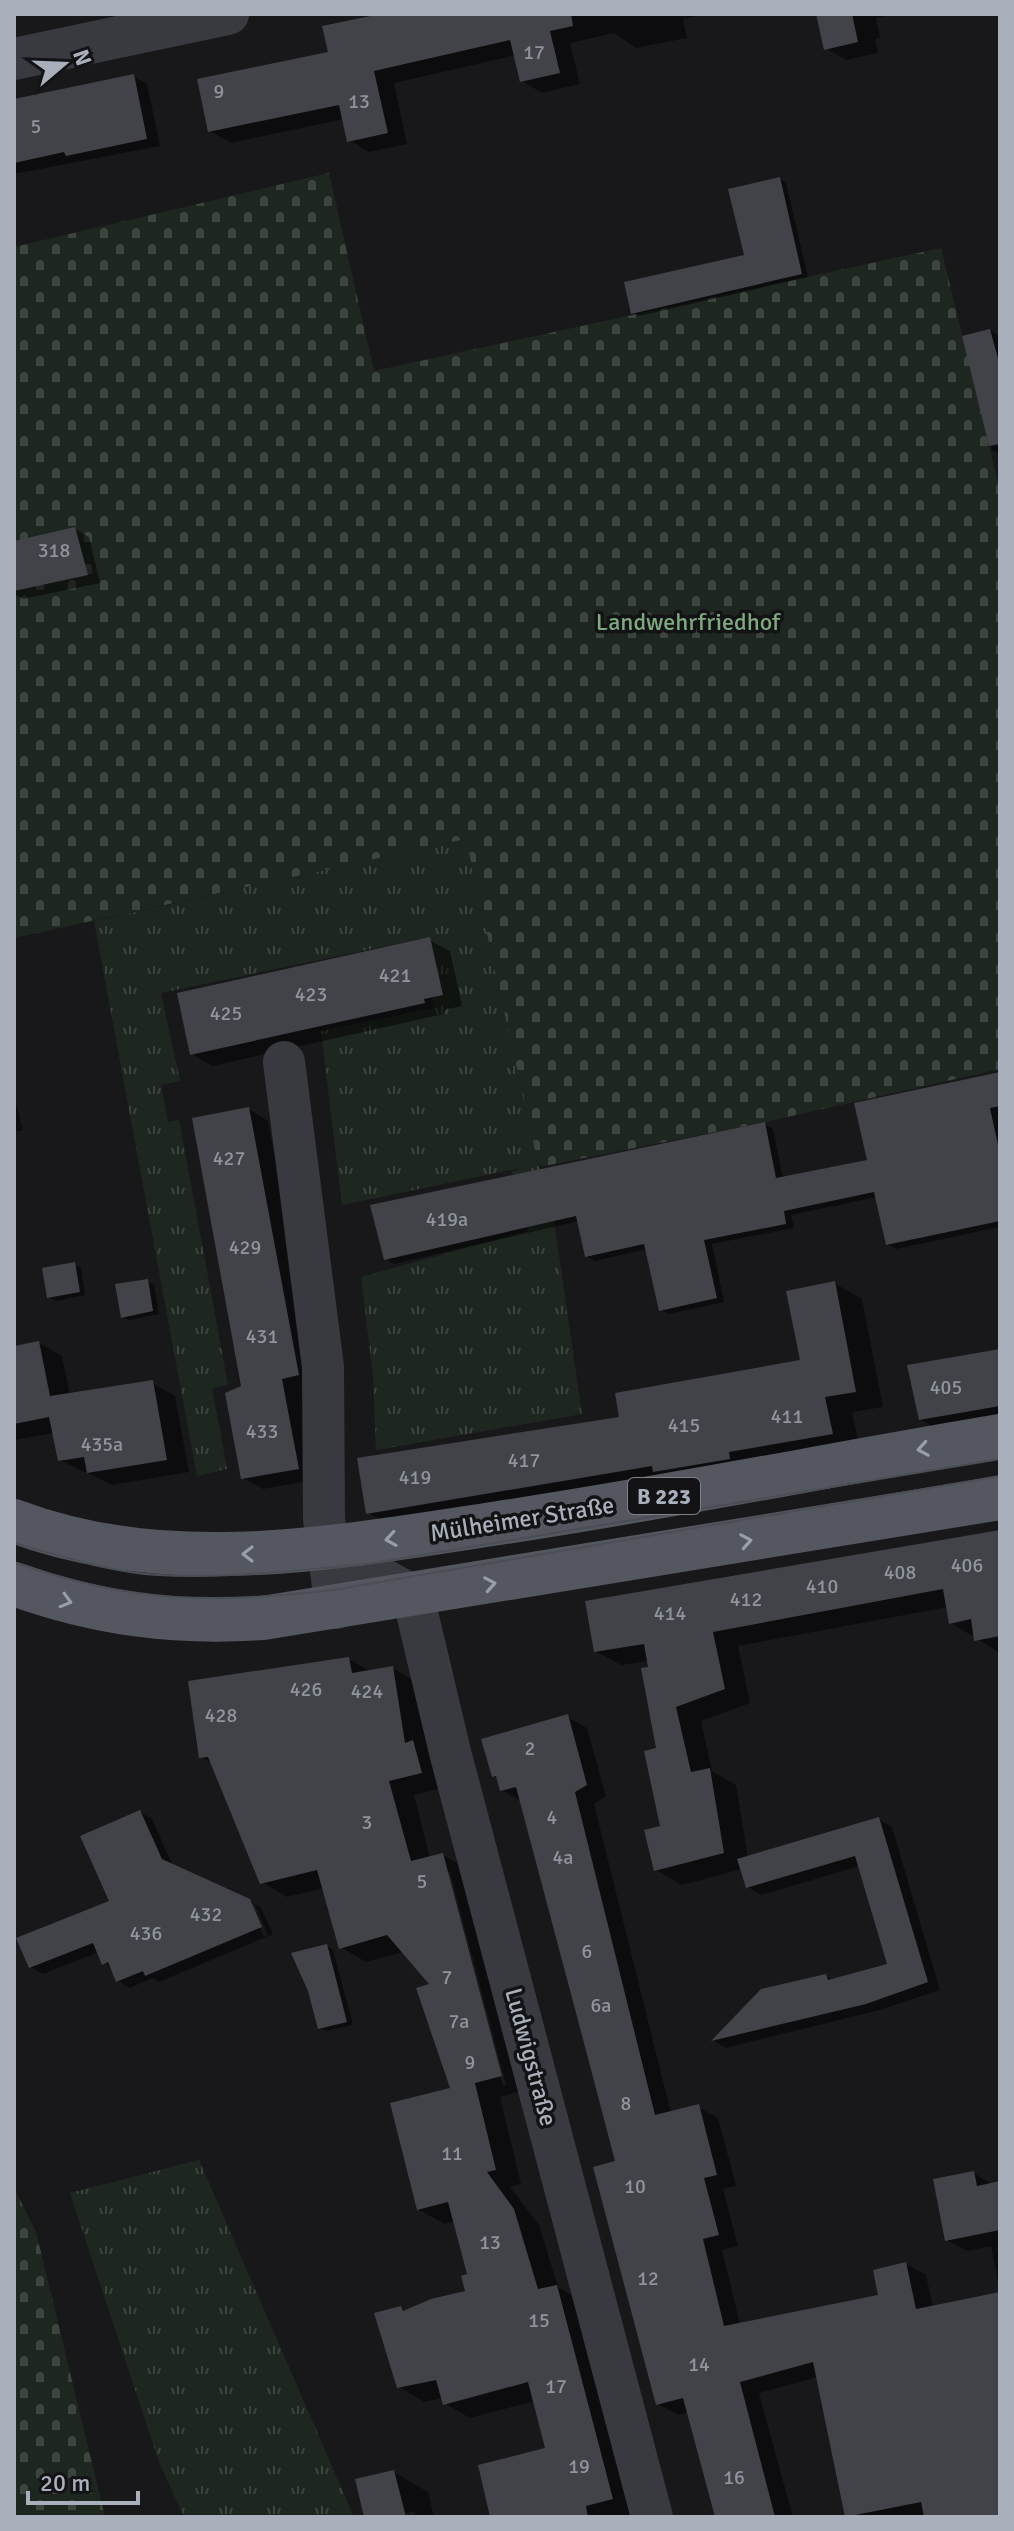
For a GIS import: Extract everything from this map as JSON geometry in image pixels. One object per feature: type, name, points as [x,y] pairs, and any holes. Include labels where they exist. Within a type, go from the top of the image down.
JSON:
[{"type":"main road","name":"Mülheimer Straße","points":[[14,1521],[110,1548],[183,1554],[260,1554],[326,1548],[606,1507],[1000,1436]]},
{"type":"main road","name":"B 223","points":[[14,1584],[83,1606],[170,1621],[263,1618],[1000,1498]]},
{"type":"street","points":[[14,59],[174,20],[228,14]]},
{"type":"street","points":[[284,1062],[323,1367],[326,1548],[336,1608]]},
{"type":"street","points":[[326,1548],[413,1596]]},
{"type":"street","name":"Ludwigstraße","points":[[413,1596],[447,1738],[652,2517]]},
{"type":"green space","name":"Landwehrfriedhof","points":[[329,173],[374,371],[941,248],[1000,491],[1000,1069],[765,1122],[544,1166],[538,1164],[466,839],[14,938],[14,247]]},
{"type":"green space","points":[[466,839],[538,1164],[550,1194],[582,1414],[376,1450],[373,1375],[361,1277],[528,1231],[512,1172],[525,1167],[342,1205],[321,1031],[434,1008],[420,939],[161,993],[180,1081],[161,1085],[168,1122],[179,1120],[228,1385],[212,1388],[227,1469],[197,1476],[94,921]]},
{"type":"green space","points":[[199,2160],[354,2517],[184,2517],[159,2462],[70,2193]]},
{"type":"green space","points":[[14,2188],[36,2232],[105,2517],[14,2517]]},
{"type":"building","points":[[380,14],[571,14],[573,26],[550,31],[560,73],[520,82],[510,40],[374,71],[388,133],[347,142],[339,105],[208,132],[197,79],[328,52],[322,26]]},
{"type":"building","points":[[816,14],[852,14],[858,42],[824,50]]},
{"type":"building","points":[[134,74],[147,139],[14,163],[14,99]]},
{"type":"building","points":[[780,177],[802,274],[631,314],[624,282],[744,255],[728,189]]},
{"type":"building","points":[[990,329],[1000,366],[1000,444],[989,446],[962,336]]},
{"type":"building","points":[[75,527],[88,575],[14,591],[14,541]]},
{"type":"building","points":[[430,937],[443,995],[424,999],[425,1003],[190,1055],[177,993]]},
{"type":"building","points":[[1000,1072],[1000,1106],[990,1108],[1000,1154],[1000,1221],[886,1245],[874,1192],[784,1211],[786,1224],[704,1240],[717,1298],[659,1311],[644,1244],[585,1257],[576,1216],[384,1260],[370,1205],[765,1122],[776,1178],[867,1160],[854,1103]]},
{"type":"building","points":[[249,1107],[299,1375],[282,1379],[299,1469],[241,1479],[225,1393],[241,1386],[192,1118]]},
{"type":"building","points":[[75,1262],[80,1292],[47,1298],[42,1268]]},
{"type":"building","points":[[148,1279],[153,1311],[121,1318],[115,1284]]},
{"type":"building","points":[[835,1281],[856,1392],[825,1397],[833,1434],[729,1452],[730,1459],[653,1472],[652,1466],[366,1514],[357,1458],[619,1417],[615,1393],[800,1360],[786,1291]]},
{"type":"building","points":[[39,1341],[50,1396],[153,1380],[167,1460],[87,1473],[84,1457],[58,1461],[49,1417],[14,1424],[14,1346]]},
{"type":"building","points":[[1000,1349],[1000,1406],[919,1420],[907,1365]]},
{"type":"building","points":[[1000,1530],[1000,1636],[974,1641],[971,1619],[949,1624],[943,1589],[713,1632],[725,1689],[676,1707],[691,1772],[710,1768],[724,1853],[654,1871],[644,1830],[660,1826],[644,1751],[656,1748],[641,1668],[648,1667],[644,1644],[594,1652],[585,1601]]},
{"type":"building","points":[[349,1657],[352,1673],[393,1666],[405,1743],[413,1740],[422,1773],[389,1781],[411,1861],[443,1853],[502,2076],[475,2083],[496,2170],[487,2172],[514,2209],[538,2289],[557,2285],[613,2499],[586,2506],[588,2517],[490,2517],[478,2465],[545,2448],[528,2382],[443,2405],[436,2380],[397,2388],[374,2313],[401,2306],[403,2311],[431,2299],[465,2291],[461,2276],[467,2274],[448,2202],[417,2210],[390,2103],[450,2088],[416,1988],[429,1984],[387,1935],[339,1949],[317,1870],[260,1884],[208,1757],[199,1758],[188,1681]]},
{"type":"building","points":[[568,1714],[587,1785],[575,1792],[655,2115],[699,2104],[717,2175],[704,2178],[719,2235],[703,2239],[724,2326],[878,2295],[873,2270],[906,2262],[916,2309],[1000,2292],[1000,2517],[924,2517],[921,2502],[845,2517],[813,2362],[740,2382],[775,2517],[715,2517],[683,2398],[656,2405],[593,2167],[615,2161],[588,2058],[516,1787],[500,1791],[496,1776],[492,1777],[481,1739]]},
{"type":"building","points":[[140,1810],[162,1859],[250,1899],[262,1927],[145,1976],[143,1971],[116,1982],[108,1962],[102,1965],[93,1943],[29,1968],[16,1938],[109,1901],[80,1836]]},
{"type":"building","points":[[879,1817],[928,1982],[866,2004],[711,2041],[761,1989],[826,1974],[828,1980],[887,1964],[855,1856],[746,1888],[737,1859]]},
{"type":"building","points":[[327,1944],[347,2022],[318,2029],[308,1991],[291,1953]]},
{"type":"building","points":[[974,2171],[977,2186],[1000,2181],[1000,2230],[945,2241],[933,2179]]},
{"type":"building","points":[[394,2470],[406,2517],[364,2517],[355,2479]]},
{"type":"tram line","points":[[14,1543],[103,1567],[158,1575],[234,1575],[361,1565],[1000,1459]]},
{"type":"tram line","points":[[14,1562],[55,1576],[133,1593],[210,1598],[290,1594],[333,1590],[1000,1476]]}]
